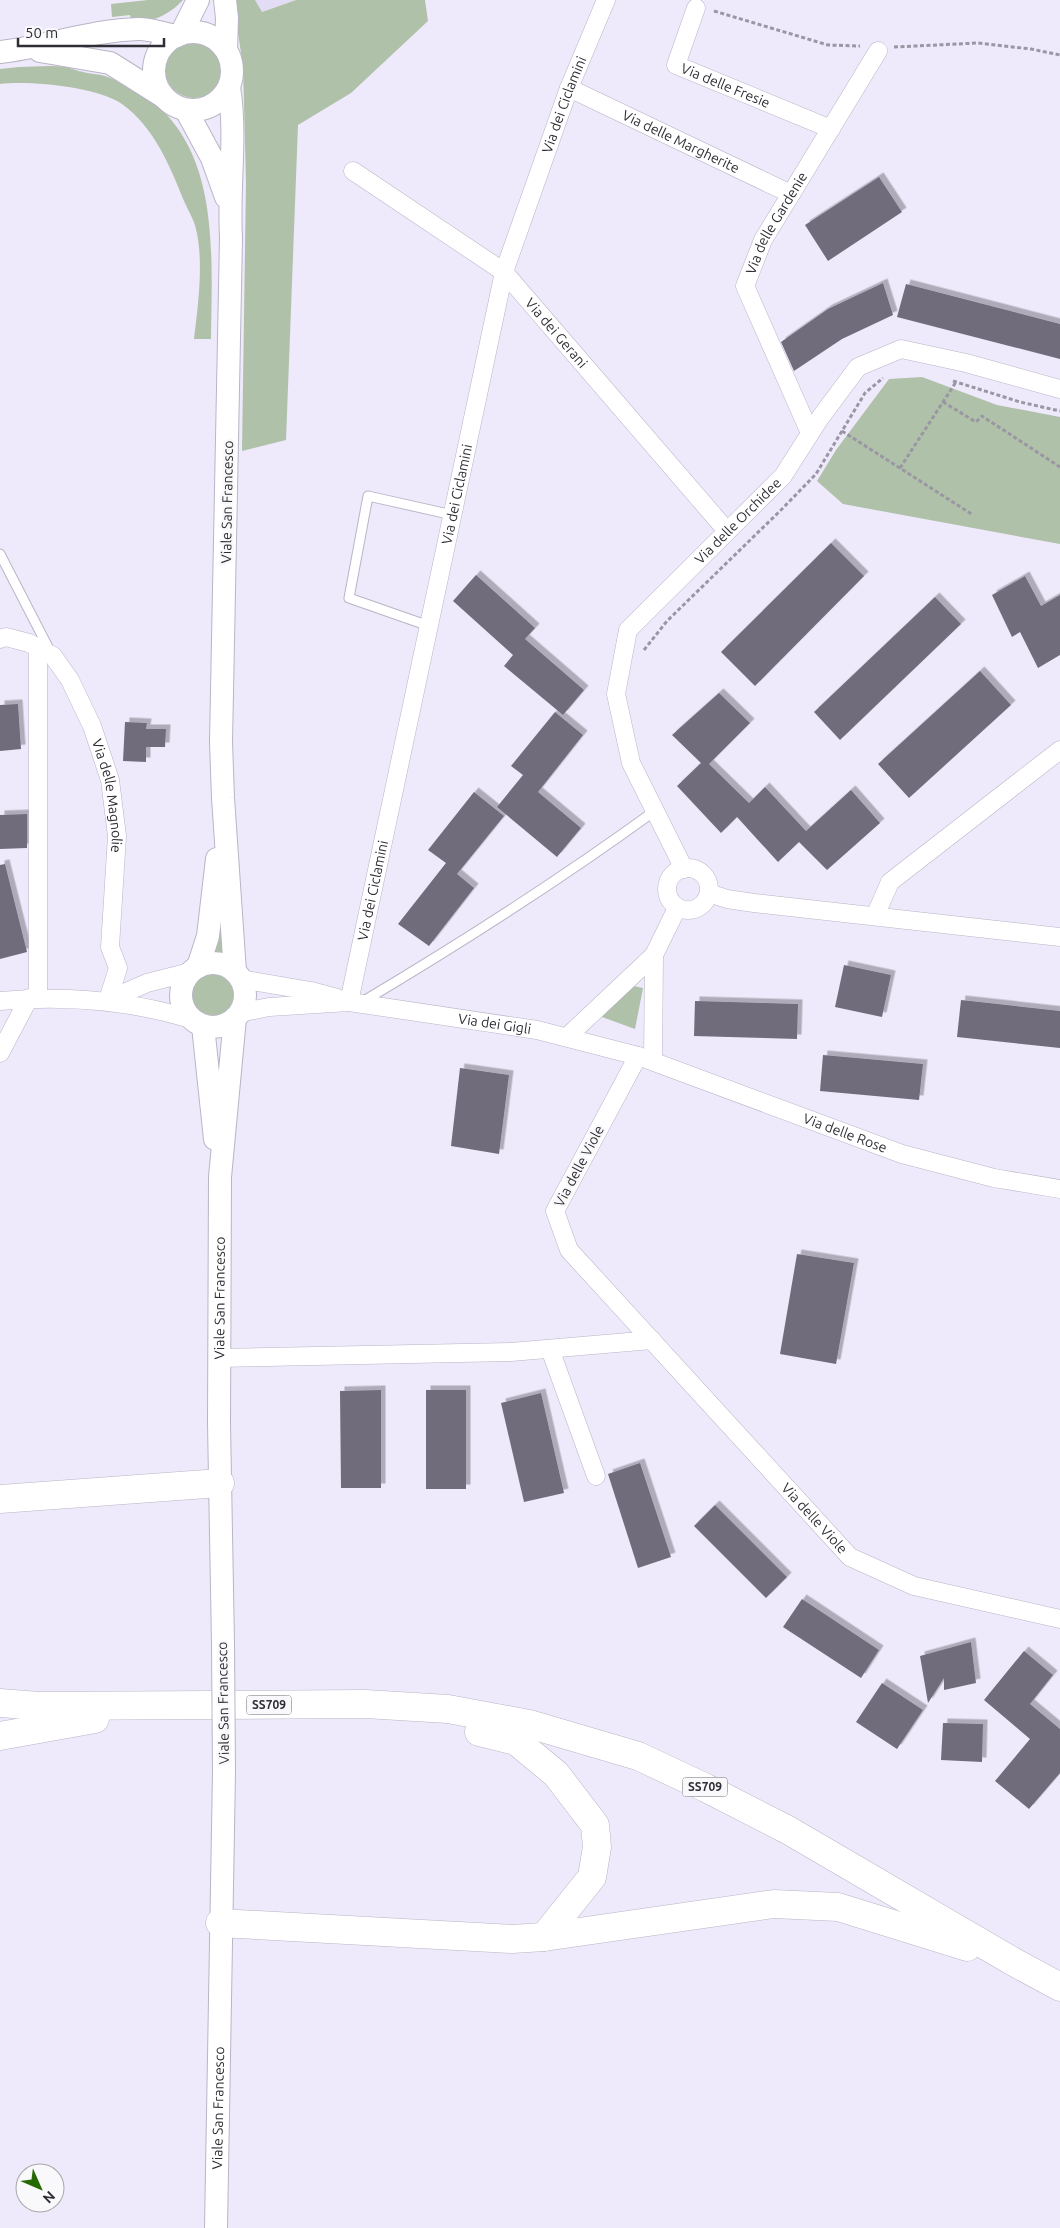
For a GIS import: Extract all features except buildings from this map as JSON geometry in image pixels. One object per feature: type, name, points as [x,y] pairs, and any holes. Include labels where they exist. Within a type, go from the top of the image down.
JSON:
[{"type":"highway","points":[[0,1499],[220,1483]]},
{"type":"highway","points":[[0,1704],[39,1706],[173,1706]]},
{"type":"highway","points":[[364,1704],[516,1741],[556,1774],[595,1826],[597,1847],[592,1877],[544,1937]]},
{"type":"highway","name":"SS709","points":[[0,1736],[173,1706],[364,1704],[448,1709],[529,1724],[638,1756],[788,1830],[1060,1987]]},
{"type":"highway","points":[[220,1923],[512,1939],[544,1937],[774,1904],[838,1907],[1012,1961]]},
{"type":"street","points":[[164,98],[157,87],[154,74],[155,61],[161,50],[179,35],[198,0]]},
{"type":"street","points":[[29,49],[110,63],[174,106],[186,110],[200,110],[212,106],[222,98],[229,87],[232,68],[226,50],[227,18],[225,0]]},
{"type":"street","name":"Via dei Ciclamini","points":[[356,1002],[429,626],[504,272],[569,88],[606,0]]},
{"type":"street","name":"Via delle Fresie","points":[[696,8],[676,65],[831,129]]},
{"type":"street","points":[[0,52],[29,49],[96,35],[140,29],[179,35],[194,32],[218,41],[226,50]]},
{"type":"street","name":"Via delle Gardenie","points":[[810,433],[745,286],[763,240],[878,51]]},
{"type":"street","name":"Viale San Francesco","points":[[229,87],[233,109],[233,155],[229,206],[231,237],[221,742],[223,798],[238,975]]},
{"type":"street","name":"Via delle Margherite","points":[[569,88],[791,194]]},
{"type":"street","name":"Viale San Francesco","points":[[186,110],[212,158],[229,206]]},
{"type":"street","name":"Via dei Gerani","points":[[353,171],[504,272],[727,531]]},
{"type":"street","name":"Via delle Orchidee","points":[[684,868],[631,763],[616,694],[628,630],[783,476],[810,433],[858,367],[901,349],[966,363],[1060,389]]},
{"type":"street","points":[[0,638],[6,637],[29,643],[45,652],[34,998],[0,1053]]},
{"type":"street","name":"Via delle Magnolie","points":[[45,652],[70,680],[92,726],[110,780],[118,836],[110,947],[118,968],[108,1000]]},
{"type":"street","points":[[875,916],[890,882],[1060,750]]},
{"type":"street","name":"Viale San Francesco","points":[[194,969],[208,936],[223,798]]},
{"type":"street","points":[[684,868],[697,870],[707,880],[709,893],[707,900],[697,909],[690,911],[677,908],[668,896],[668,883],[677,872],[684,868]]},
{"type":"street","points":[[709,893],[727,899],[754,903],[1060,937]]},
{"type":"street","points":[[567,1037],[654,955],[677,908]]},
{"type":"street","points":[[645,1058],[654,955]]},
{"type":"street","points":[[0,1000],[34,998],[108,1000],[160,1010],[197,1022],[221,1026],[237,1015],[245,996],[238,975],[227,966],[217,963],[147,983],[108,1000]]},
{"type":"street","points":[[194,969],[184,980],[181,993],[182,1003],[197,1022]]},
{"type":"street","name":"Via dei Gigli","points":[[238,975],[356,1002],[537,1030],[645,1058]]},
{"type":"street","name":"Via dei Gigli","points":[[237,1015],[270,1007],[356,1002]]},
{"type":"street","name":"Viale San Francesco","points":[[216,2228],[224,1772],[219,1358],[220,1177],[237,1015]]},
{"type":"street","name":"Viale San Francesco","points":[[197,1022],[220,1177]]},
{"type":"street","name":"Via delle Rose","points":[[645,1058],[902,1154],[994,1178],[1060,1189]]},
{"type":"street","name":"Via delle Viole","points":[[645,1058],[555,1211],[569,1250],[850,1558],[914,1586],[1060,1619]]},
{"type":"street","points":[[219,1358],[511,1352],[652,1340]]},
{"type":"street","points":[[550,1349],[596,1476]]},
{"type":"lane","points":[[429,626],[349,598],[368,496],[452,515]]},
{"type":"lane","points":[[0,554],[45,652]]},
{"type":"lane","points":[[356,1002],[462,942],[578,867],[656,810]]},
{"type":"path","points":[[644,650],[667,621],[816,474],[865,394],[889,372]]},
{"type":"path","points":[[948,379],[1020,402],[1060,411]]},
{"type":"path","points":[[900,468],[956,382]]},
{"type":"path","points":[[943,402],[976,422],[982,416],[1060,467]]},
{"type":"path","points":[[842,431],[973,515]]},
{"type":"shaded area","points":[[255,0],[296,0],[261,12]]},
{"type":"green space","points":[[148,0],[183,0],[166,14],[147,21],[132,24],[130,15],[112,17],[111,4]]},
{"type":"green space","points":[[233,0],[255,0],[262,12],[296,0],[425,0],[428,21],[351,93],[298,125],[286,440],[242,451],[246,183],[243,66]]},
{"type":"green space","points":[[194,40],[205,42],[218,53],[223,69],[221,80],[210,93],[194,98],[183,96],[170,85],[165,69],[167,58],[178,45]]},
{"type":"green space","points":[[65,67],[105,76],[143,95],[171,120],[191,151],[203,185],[209,222],[211,339],[194,339],[200,270],[196,229],[167,161],[152,136],[133,113],[122,104],[97,93],[45,84],[0,84],[0,69]]},
{"type":"green space","points":[[922,377],[997,405],[1060,417],[1060,544],[843,504],[817,481],[836,450],[889,379]]},
{"type":"green space","points":[[221,916],[226,957],[213,954]]},
{"type":"green space","points":[[214,970],[223,972],[231,977],[236,985],[238,994],[236,1003],[231,1011],[223,1016],[214,1018],[205,1016],[197,1011],[192,1003],[190,994],[192,985],[197,977],[205,972]]},
{"type":"green space","points":[[629,985],[643,988],[635,1029],[602,1017]]}]
